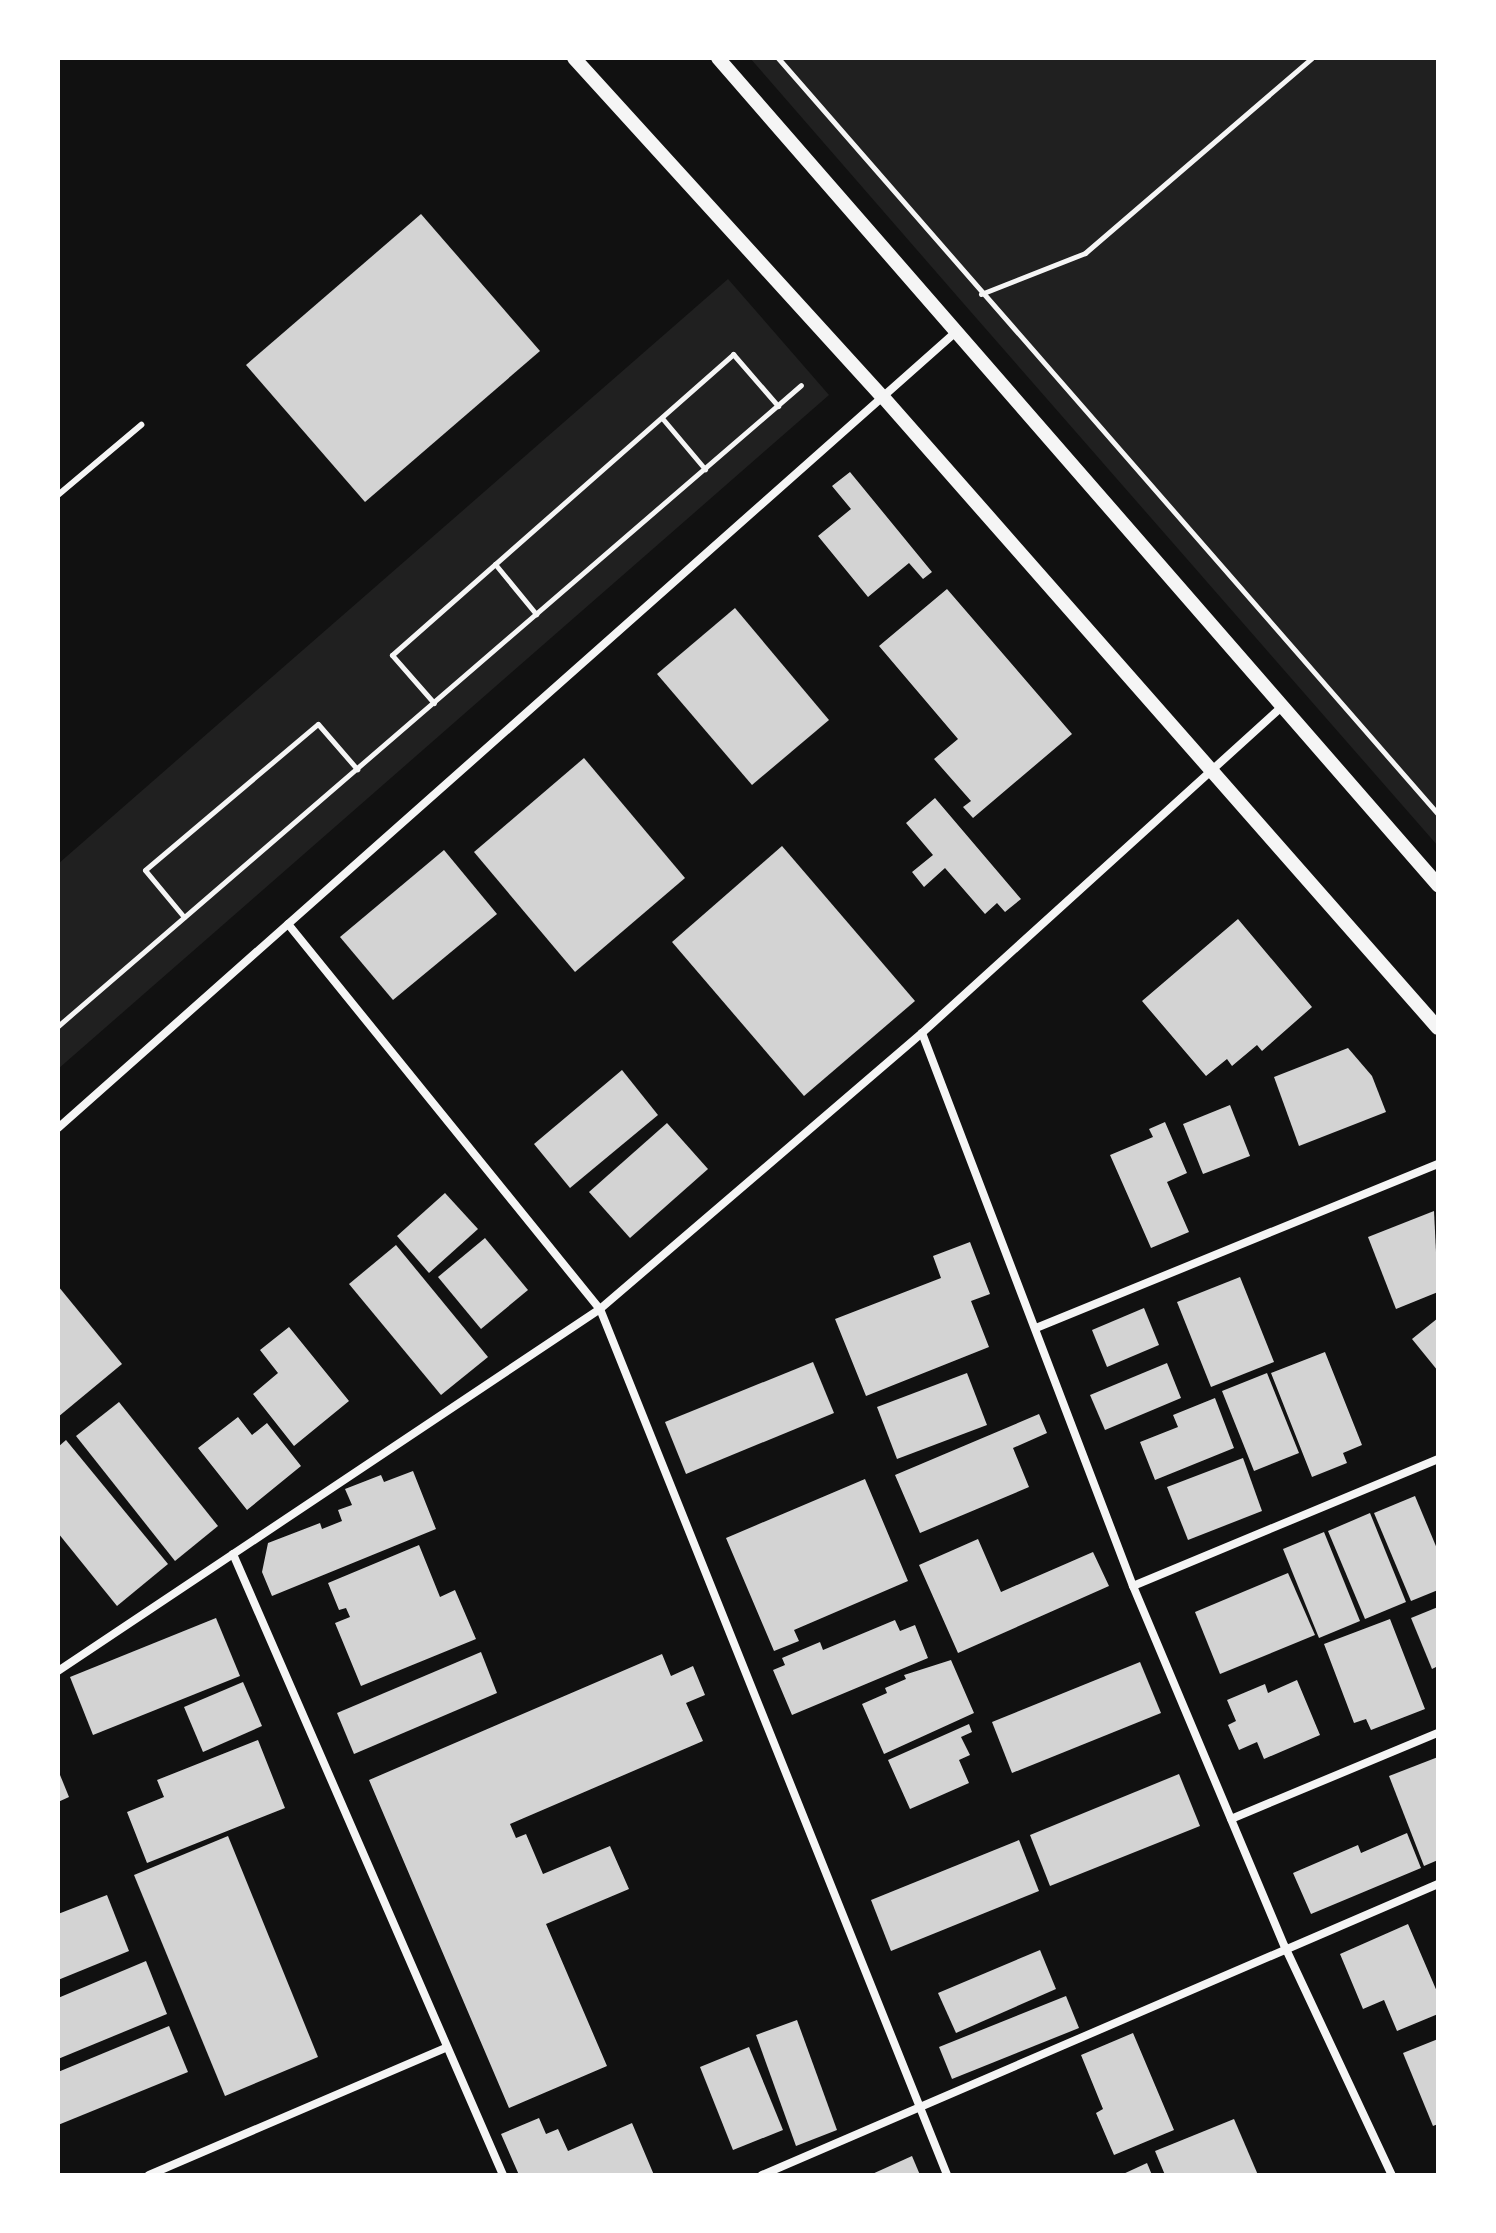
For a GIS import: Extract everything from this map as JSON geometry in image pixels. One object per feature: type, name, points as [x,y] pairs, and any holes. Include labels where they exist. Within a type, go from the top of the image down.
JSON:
[{"type":"street","points":[[574,58],[883,397],[1438,1028]]},
{"type":"street","points":[[718,58],[1438,885]]},
{"type":"street","points":[[58,1128],[957,331]]},
{"type":"street","points":[[58,1671],[600,1309],[922,1033],[1281,707]]},
{"type":"street","points":[[288,924],[600,1309],[916,2108],[947,2175]]},
{"type":"street","points":[[922,1033],[1133,1586],[1285,1947],[1392,2175]]},
{"type":"street","points":[[1036,1328],[1438,1164]]},
{"type":"street","points":[[1133,1586],[1438,1459]]},
{"type":"street","points":[[233,1554],[503,2175]]},
{"type":"street","points":[[1231,1819],[1438,1733]]},
{"type":"street","points":[[762,2175],[1285,1947],[1438,1884]]},
{"type":"street","points":[[149,2175],[447,2047]]},
{"type":"lane","points":[[58,495],[141,425]]},
{"type":"path","points":[[778,58],[1438,814]]},
{"type":"path","points":[[981,294],[1085,253],[1312,58]]},
{"type":"path","points":[[434,703],[392,655],[733,354],[778,406]]},
{"type":"path","points":[[58,1026],[801,385]]},
{"type":"path","points":[[662,418],[705,469]]},
{"type":"path","points":[[495,564],[536,614]]},
{"type":"path","points":[[184,917],[145,870],[318,724],[357,769]]},
{"type":"shaded area","points":[[750,58],[1438,58],[1438,846],[964,304]]},
{"type":"shaded area","points":[[728,279],[829,395],[58,1069],[58,864]]},
{"type":"building","points":[[421,214],[540,351],[365,502],[246,365]]},
{"type":"building","points":[[850,472],[932,572],[923,579],[909,563],[868,597],[818,536],[851,509],[832,486]]},
{"type":"building","points":[[947,589],[1072,734],[973,818],[963,807],[971,801],[934,759],[958,739],[879,646]]},
{"type":"building","points":[[735,608],[829,720],[752,785],[657,674]]},
{"type":"building","points":[[584,758],[685,878],[575,972],[474,852]]},
{"type":"building","points":[[935,798],[1021,899],[1005,912],[997,903],[985,914],[945,868],[924,887],[912,872],[933,855],[906,823]]},
{"type":"building","points":[[782,846],[915,1001],[804,1096],[672,942]]},
{"type":"building","points":[[444,850],[497,914],[393,1000],[340,937]]},
{"type":"building","points":[[1238,919],[1312,1007],[1262,1051],[1257,1045],[1232,1066],[1227,1059],[1206,1076],[1142,1001]]},
{"type":"building","points":[[1348,1048],[1372,1076],[1386,1112],[1299,1146],[1274,1077]]},
{"type":"building","points":[[622,1070],[658,1115],[570,1188],[534,1144]]},
{"type":"building","points":[[1230,1105],[1250,1156],[1203,1174],[1183,1124]]},
{"type":"building","points":[[1165,1122],[1187,1173],[1167,1182],[1189,1232],[1151,1248],[1110,1155],[1153,1137],[1149,1129]]},
{"type":"building","points":[[667,1123],[708,1169],[630,1238],[589,1192]]},
{"type":"building","points":[[445,1193],[478,1229],[429,1273],[397,1236]]},
{"type":"building","points":[[1434,1211],[1438,1292],[1396,1309],[1368,1237]]},
{"type":"building","points":[[485,1238],[528,1290],[481,1329],[438,1277]]},
{"type":"building","points":[[970,1242],[990,1294],[971,1301],[989,1347],[866,1396],[835,1319],[941,1278],[933,1256]]},
{"type":"building","points":[[396,1245],[488,1357],[441,1395],[349,1284]]},
{"type":"building","points":[[1240,1277],[1274,1362],[1211,1387],[1177,1302]]},
{"type":"building","points":[[58,1286],[122,1364],[58,1417]]},
{"type":"building","points":[[1144,1308],[1159,1345],[1107,1367],[1092,1330]]},
{"type":"building","points":[[1438,1318],[1438,1371],[1412,1339]]},
{"type":"building","points":[[289,1327],[349,1401],[294,1446],[253,1394],[278,1373],[260,1350]]},
{"type":"building","points":[[1325,1352],[1362,1445],[1343,1453],[1347,1463],[1312,1477],[1271,1373]]},
{"type":"building","points":[[813,1362],[834,1413],[686,1474],[665,1422]]},
{"type":"building","points":[[1167,1363],[1181,1398],[1105,1430],[1090,1395]]},
{"type":"building","points":[[967,1373],[987,1425],[897,1459],[877,1407]]},
{"type":"building","points":[[1267,1373],[1299,1453],[1254,1471],[1222,1391]]},
{"type":"building","points":[[1215,1398],[1234,1448],[1155,1480],[1140,1442],[1178,1427],[1173,1415]]},
{"type":"building","points":[[119,1402],[218,1526],[175,1561],[76,1436]]},
{"type":"building","points":[[1039,1414],[1047,1433],[1013,1448],[1029,1487],[920,1533],[895,1475]]},
{"type":"building","points":[[238,1417],[252,1435],[267,1423],[301,1466],[247,1510],[198,1448]]},
{"type":"building","points":[[66,1440],[168,1564],[117,1606],[58,1533],[58,1447]]},
{"type":"building","points":[[1243,1458],[1262,1511],[1188,1540],[1167,1487]]},
{"type":"building","points":[[413,1471],[436,1529],[272,1596],[262,1572],[268,1543],[320,1523],[322,1529],[342,1521],[338,1510],[352,1505],[345,1489],[381,1475],[384,1482]]},
{"type":"building","points":[[865,1479],[908,1581],[794,1630],[799,1641],[774,1651],[726,1538]]},
{"type":"building","points":[[1415,1496],[1438,1551],[1438,1590],[1411,1601],[1374,1513]]},
{"type":"building","points":[[1370,1513],[1406,1602],[1365,1619],[1328,1531]]},
{"type":"building","points":[[1324,1532],[1360,1621],[1319,1638],[1283,1549]]},
{"type":"building","points":[[978,1539],[1001,1592],[1093,1552],[1109,1586],[958,1653],[919,1565]]},
{"type":"building","points":[[419,1545],[440,1597],[455,1590],[476,1639],[361,1686],[335,1623],[350,1617],[346,1608],[339,1610],[328,1583]]},
{"type":"building","points":[[1288,1573],[1315,1635],[1220,1674],[1195,1612]]},
{"type":"building","points":[[1438,1607],[1438,1666],[1432,1669],[1411,1618]]},
{"type":"building","points":[[216,1618],[240,1676],[93,1735],[70,1677]]},
{"type":"building","points":[[1390,1619],[1425,1709],[1371,1730],[1366,1719],[1354,1723],[1324,1644]]},
{"type":"building","points":[[895,1620],[900,1631],[915,1625],[928,1658],[792,1715],[773,1670],[785,1665],[782,1658],[820,1642],[823,1650]]},
{"type":"building","points":[[481,1652],[497,1693],[354,1754],[337,1713]]},
{"type":"building","points":[[662,1654],[671,1676],[693,1666],[705,1695],[686,1703],[703,1741],[510,1824],[516,1838],[526,1834],[543,1874],[610,1846],[629,1889],[546,1924],[607,2066],[509,2108],[369,1780]]},
{"type":"building","points":[[951,1660],[974,1713],[884,1754],[862,1704],[887,1693],[885,1688],[906,1679],[904,1675]]},
{"type":"building","points":[[1140,1662],[1161,1713],[1012,1773],[992,1722]]},
{"type":"building","points":[[1297,1680],[1320,1735],[1264,1759],[1257,1742],[1239,1750],[1228,1725],[1236,1721],[1227,1700],[1265,1684],[1268,1693]]},
{"type":"building","points":[[243,1682],[262,1726],[203,1752],[184,1707]]},
{"type":"building","points":[[969,1724],[972,1732],[961,1737],[970,1755],[959,1760],[969,1783],[910,1809],[888,1760]]},
{"type":"building","points":[[258,1740],[285,1808],[147,1863],[127,1812],[164,1797],[157,1780]]},
{"type":"building","points":[[1438,1757],[1438,1860],[1424,1866],[1389,1776]]},
{"type":"building","points":[[58,1770],[69,1797],[58,1802]]},
{"type":"building","points":[[1179,1774],[1200,1826],[1050,1886],[1030,1835]]},
{"type":"building","points":[[1407,1833],[1421,1868],[1311,1914],[1293,1873],[1358,1845],[1361,1853]]},
{"type":"building","points":[[228,1836],[318,2057],[225,2096],[134,1875]]},
{"type":"building","points":[[1019,1840],[1039,1891],[891,1951],[871,1900]]},
{"type":"building","points":[[107,1895],[129,1951],[58,1980],[58,1914]]},
{"type":"building","points":[[1408,1924],[1438,1994],[1438,2014],[1397,2031],[1384,2000],[1363,2009],[1340,1954]]},
{"type":"building","points":[[1040,1950],[1056,1989],[956,2033],[938,1993]]},
{"type":"building","points":[[146,1961],[167,2014],[58,2059],[58,1998]]},
{"type":"building","points":[[1066,1996],[1079,2028],[952,2079],[939,2047]]},
{"type":"building","points":[[797,2020],[837,2130],[796,2146],[756,2035]]},
{"type":"building","points":[[169,2026],[188,2072],[58,2125],[58,2072]]},
{"type":"building","points":[[1133,2033],[1174,2130],[1114,2155],[1096,2113],[1103,2109],[1081,2055]]},
{"type":"building","points":[[1438,2039],[1438,2124],[1433,2126],[1403,2053]]},
{"type":"building","points":[[749,2047],[783,2130],[733,2150],[700,2067]]},
{"type":"building","points":[[539,2118],[546,2134],[558,2129],[568,2151],[632,2123],[654,2175],[519,2175],[501,2134]]},
{"type":"building","points":[[1234,2119],[1258,2175],[1165,2175],[1155,2151]]},
{"type":"building","points":[[912,2156],[920,2175],[870,2175]]},
{"type":"building","points":[[1147,2163],[1152,2175],[1121,2175]]}]
